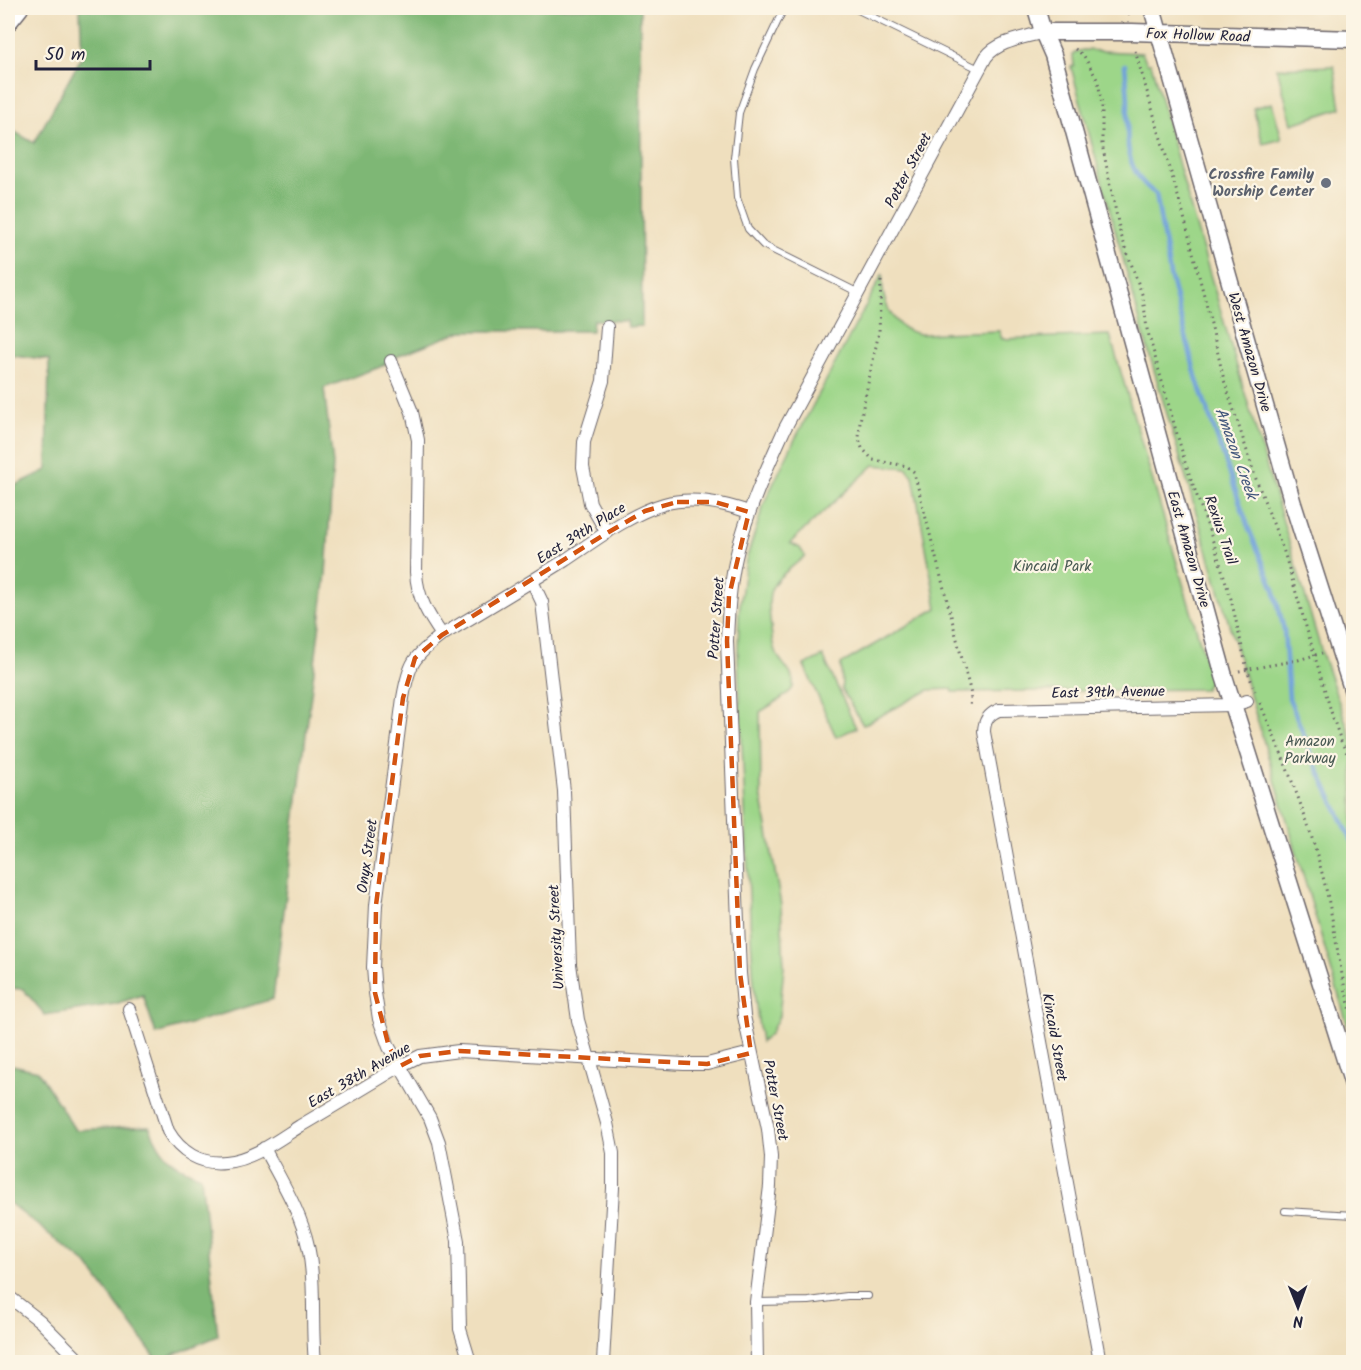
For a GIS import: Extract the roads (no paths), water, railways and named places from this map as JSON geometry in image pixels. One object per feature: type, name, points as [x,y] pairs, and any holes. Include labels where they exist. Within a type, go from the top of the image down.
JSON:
[{"type":"street","points":[[8,23],[20,8]]},
{"type":"street","name":"East Amazon Drive","points":[[1036,8],[1053,55],[1353,1088]]},
{"type":"street","name":"West Amazon Drive","points":[[1152,8],[1293,504],[1353,695]]},
{"type":"street","name":"Potter Street","points":[[757,1362],[756,1302],[770,1186],[771,1157],[767,1120],[744,1016],[740,973],[727,641],[729,596],[737,550],[764,472],[786,428],[979,69],[990,51],[996,47],[1043,32]]},
{"type":"street","name":"Fox Hollow Road","points":[[1043,32],[1353,39]]},
{"type":"street","points":[[607,327],[603,381],[584,442],[583,467],[590,503],[607,533]]},
{"type":"street","points":[[391,361],[412,412],[418,440],[416,572],[418,591],[430,618],[442,635]]},
{"type":"street","name":"East 39th Place","points":[[442,635],[607,533],[655,507],[677,502],[715,502],[749,512]]},
{"type":"street","name":"University Street","points":[[532,581],[542,602],[564,791],[573,992],[607,1123],[612,1153],[613,1188],[603,1362]]},
{"type":"street","name":"Onyx Street","points":[[442,635],[421,651],[410,667],[407,677],[375,905],[373,967],[379,1019],[389,1047],[430,1118],[439,1142],[458,1241],[460,1329],[470,1362]]},
{"type":"street","name":"East 39th Avenue","points":[[987,718],[999,710],[1240,703]]},
{"type":"street","name":"Kincaid Street","points":[[987,718],[984,732],[1100,1362]]},
{"type":"street","name":"East 38th Avenue","points":[[129,1009],[162,1116],[174,1142],[192,1156],[214,1163],[236,1160],[264,1148],[420,1056],[459,1051],[707,1064],[751,1053]]},
{"type":"street","points":[[264,1148],[298,1216],[308,1244],[315,1362]]},
{"type":"street","points":[[8,1296],[40,1321],[81,1362]]},
{"type":"lane","points":[[784,8],[739,113],[734,158],[737,198],[748,229],[763,245],[860,293]]},
{"type":"lane","points":[[854,8],[979,69]]},
{"type":"lane","points":[[1285,1211],[1353,1215]]},
{"type":"lane","points":[[756,1302],[809,1301],[868,1296]]},
{"type":"waterway","name":"Amazon Creek","points":[[1125,65],[1128,99],[1127,130],[1132,165],[1145,185],[1156,194],[1170,275],[1197,380],[1249,529],[1274,589],[1284,630],[1289,698],[1315,763],[1354,845]]},
{"type":"place","name":"Crossfire Family Worship Center","points":[[1326,183]]},
{"type":"park label","name":"Kincaid Park","points":[[1052,566]]},
{"type":"park label","name":"Amazon Parkway","points":[[1310,750]]}]
